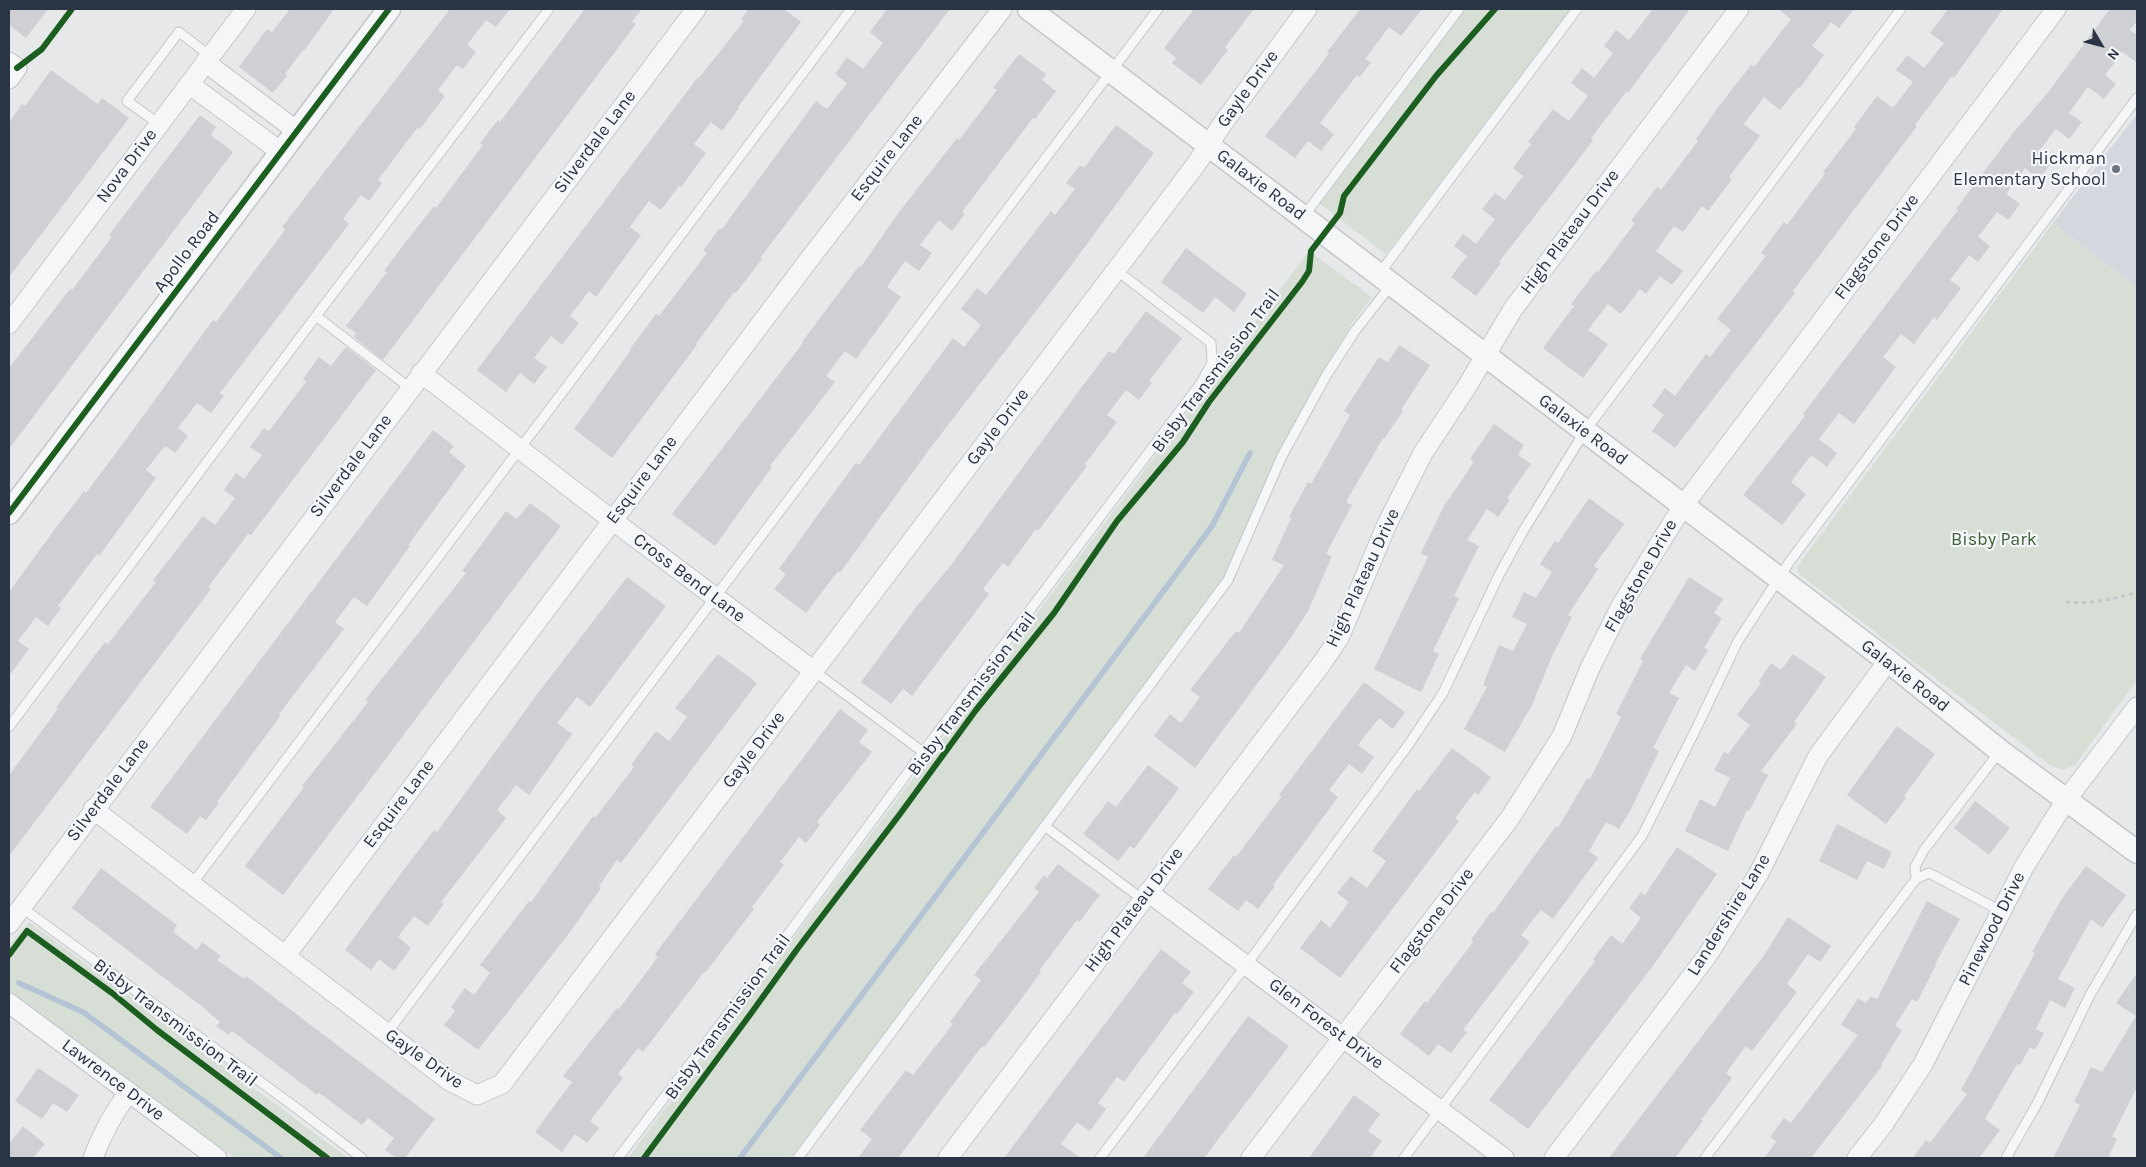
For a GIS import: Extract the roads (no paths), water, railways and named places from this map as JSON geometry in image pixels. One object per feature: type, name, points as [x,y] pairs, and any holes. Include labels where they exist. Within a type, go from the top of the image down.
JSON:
[{"type":"street","name":"Nova Drive","points":[[9,324],[246,9]]},
{"type":"street","name":"Apollo Road","points":[[9,513],[389,9]]},
{"type":"street","name":"Silverdale Lane","points":[[9,924],[696,9]]},
{"type":"street","name":"Esquire Lane","points":[[286,955],[814,253],[1002,9]]},
{"type":"street","name":"Galaxie Road","points":[[1029,9],[1888,661],[2000,751],[2137,852]]},
{"type":"street","name":"Gayle Drive","points":[[94,809],[448,1080],[477,1095],[502,1084],[1116,270],[1306,9]]},
{"type":"street","name":"High Plateau Drive","points":[[948,1158],[1322,663],[1339,638],[1386,524],[1423,453],[1513,309],[1739,9]]},
{"type":"street","name":"Flagstone Drive","points":[[1251,1158],[1510,818],[1537,778],[1562,736],[1590,668],[1622,604],[1683,506],[2056,9]]},
{"type":"street","points":[[208,59],[297,131]]},
{"type":"street","points":[[9,62],[17,68],[9,79]]},
{"type":"street","points":[[189,84],[281,152]]},
{"type":"street","name":"Cross Bend Lane","points":[[416,381],[520,449],[814,671]]},
{"type":"street","name":"Landershire Lane","points":[[1554,1158],[1707,956],[1759,873],[1818,756],[1888,661]]},
{"type":"street","name":"Pinewood Drive","points":[[1857,1158],[1883,1125],[1923,1064],[2024,867],[2066,800],[2137,707]]},
{"type":"street","name":"Glen Forest Drive","points":[[1145,895],[1247,964],[1342,1038],[1504,1158]]},
{"type":"street","name":"Lawrence Drive","points":[[9,1003],[217,1158]]},
{"type":"street","points":[[93,1158],[114,1112],[129,1092]]},
{"type":"lane","points":[[9,727],[548,9]]},
{"type":"lane","points":[[192,884],[851,9]]},
{"type":"lane","points":[[387,1033],[1158,9]]},
{"type":"lane","points":[[1304,216],[1459,9]]},
{"type":"lane","points":[[798,1158],[1228,580],[1282,456],[1322,384],[1385,279],[1578,9]]},
{"type":"lane","points":[[1100,1158],[1247,964],[1409,744],[1443,693],[1508,558],[1539,503],[1584,431],[1901,9]]},
{"type":"lane","points":[[159,124],[127,101],[179,32],[208,59]]},
{"type":"lane","points":[[1404,1158],[1642,836],[1738,641],[1790,561],[2137,98]]},
{"type":"lane","points":[[618,1158],[754,980],[1201,383],[1212,363],[1211,343],[1200,332],[1116,270]]},
{"type":"lane","points":[[316,316],[416,381]]},
{"type":"lane","points":[[814,671],[923,752]]},
{"type":"lane","points":[[1916,879],[1915,867],[1924,850],[2000,751]]},
{"type":"lane","points":[[1046,827],[1145,895]]},
{"type":"lane","points":[[1705,1158],[1916,879],[1929,874],[2001,911]]},
{"type":"lane","points":[[21,907],[288,1101],[362,1158]]},
{"type":"lane","points":[[2006,1158],[2038,1102],[2090,995],[2137,914]]},
{"type":"waterway","points":[[740,1158],[1212,526],[1250,453]]},
{"type":"waterway","points":[[19,983],[83,1012],[281,1158]]},
{"type":"place","name":"Hickman Elementary School","points":[[2116,169]]},
{"type":"park label","name":"Bisby Park","points":[[1994,540]]}]
